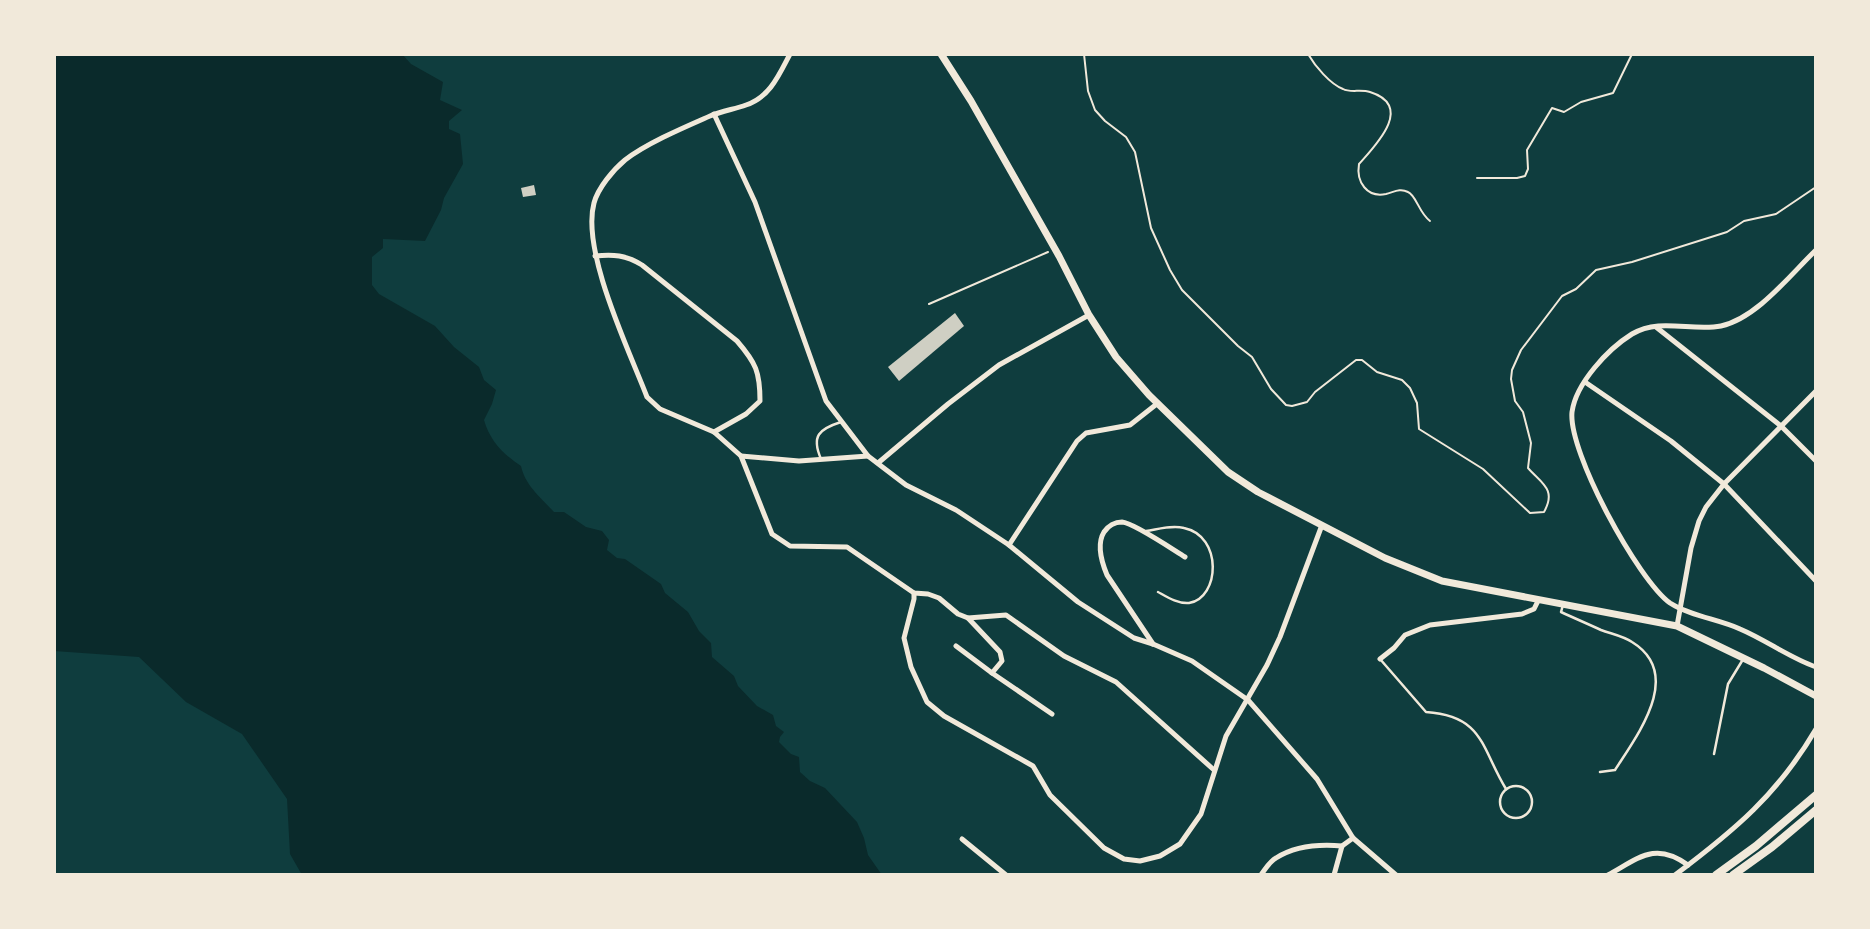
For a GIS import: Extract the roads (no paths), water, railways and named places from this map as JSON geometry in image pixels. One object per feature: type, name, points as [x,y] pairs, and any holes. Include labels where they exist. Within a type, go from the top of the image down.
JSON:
[{"type":"main road","points":[[1716,875],[1756,846],[1816,795]]},
{"type":"main road","points":[[1733,875],[1816,810]]},
{"type":"street","points":[[790,54],[773,86],[763,97],[749,105],[714,114],[666,136],[626,160],[612,174],[594,202],[591,228],[595,256],[604,285],[647,397],[660,410],[714,432],[741,457],[772,534],[790,546],[847,547],[914,593],[939,598],[958,614],[968,618],[1000,652],[1002,661],[992,673]]},
{"type":"street","points":[[941,54],[1116,357],[1228,472],[1258,492],[1385,558],[1442,581],[1677,626],[1816,696]]},
{"type":"street","points":[[714,114],[755,202],[826,401],[868,456],[906,485],[957,510],[1009,545],[1077,602],[1134,638],[1192,661],[1248,700],[1317,779],[1353,838],[1396,875]]},
{"type":"street","points":[[1816,250],[1753,311],[1739,319],[1723,326],[1670,325],[1633,333],[1600,362],[1585,382],[1572,411],[1572,429],[1580,453],[1615,526],[1657,592],[1680,608],[1739,628],[1816,667]]},
{"type":"street","points":[[595,256],[615,254],[642,265],[737,341],[750,356],[760,379],[760,401],[746,414],[714,432]]},
{"type":"street","points":[[878,463],[999,365],[1090,315]]},
{"type":"street","points":[[1657,327],[1781,426],[1816,461]]},
{"type":"street","points":[[1585,382],[1671,441],[1724,484],[1816,581]]},
{"type":"street","points":[[1677,626],[1691,548],[1699,521],[1724,484],[1816,391]]},
{"type":"street","points":[[1009,545],[1077,441],[1086,433],[1130,425],[1158,403]]},
{"type":"street","points":[[741,457],[799,461],[868,456]]},
{"type":"street","points":[[1153,644],[1107,575],[1100,548],[1104,532],[1112,524],[1125,522],[1185,556]]},
{"type":"street","points":[[914,593],[904,638],[911,667],[927,702],[944,716],[1033,766],[1050,795],[1104,848],[1124,859],[1140,861],[1160,856],[1180,844],[1201,814],[1226,736],[1280,637],[1322,525]]},
{"type":"street","points":[[1380,659],[1414,630],[1430,625],[1522,614],[1534,609],[1538,601]]},
{"type":"street","points":[[968,618],[1006,615],[1064,656],[1116,682],[1214,770]]},
{"type":"street","points":[[956,646],[1052,714]]},
{"type":"street","points":[[1675,875],[1751,815],[1802,752],[1816,729]]},
{"type":"street","points":[[1334,875],[1342,846],[1353,838]]},
{"type":"street","points":[[962,839],[1006,875]]},
{"type":"street","points":[[1261,875],[1274,858],[1309,846],[1342,846]]},
{"type":"street","points":[[1608,875],[1647,853],[1661,851],[1688,865]]},
{"type":"lane","points":[[821,459],[816,448],[817,438],[824,429],[842,422]]},
{"type":"lane","points":[[1143,532],[1173,527],[1186,528],[1203,538],[1213,558],[1208,587],[1201,597],[1190,603],[1180,602],[1158,592]]},
{"type":"lane","points":[[1563,605],[1561,612],[1633,642],[1655,666],[1653,707],[1615,770],[1600,772]]},
{"type":"lane","points":[[1714,754],[1728,684],[1744,658]]},
{"type":"lane","points":[[1380,659],[1426,712],[1448,715],[1470,727],[1487,748],[1506,789]]},
{"type":"lane","points":[[1506,789],[1528,789],[1532,795],[1532,805],[1528,813],[1522,817],[1513,817],[1504,812],[1499,806],[1506,789]]},
{"type":"water","points":[[54,54],[402,54],[411,64],[443,82],[440,100],[462,110],[449,121],[449,129],[460,134],[463,164],[425,241],[383,239],[383,248],[372,257],[372,285],[379,294],[435,326],[454,347],[479,367],[484,380],[496,390],[484,420],[498,446],[521,466],[530,485],[554,512],[564,512],[586,527],[602,531],[609,540],[607,550],[661,584],[665,593],[688,612],[699,631],[711,643],[712,657],[734,676],[738,686],[757,706],[773,715],[776,726],[784,732],[779,742],[791,754],[799,757],[800,772],[810,781],[825,788],[857,822],[868,855],[882,875],[302,875],[290,854],[287,799],[242,734],[186,702],[139,657],[54,651]]}]
